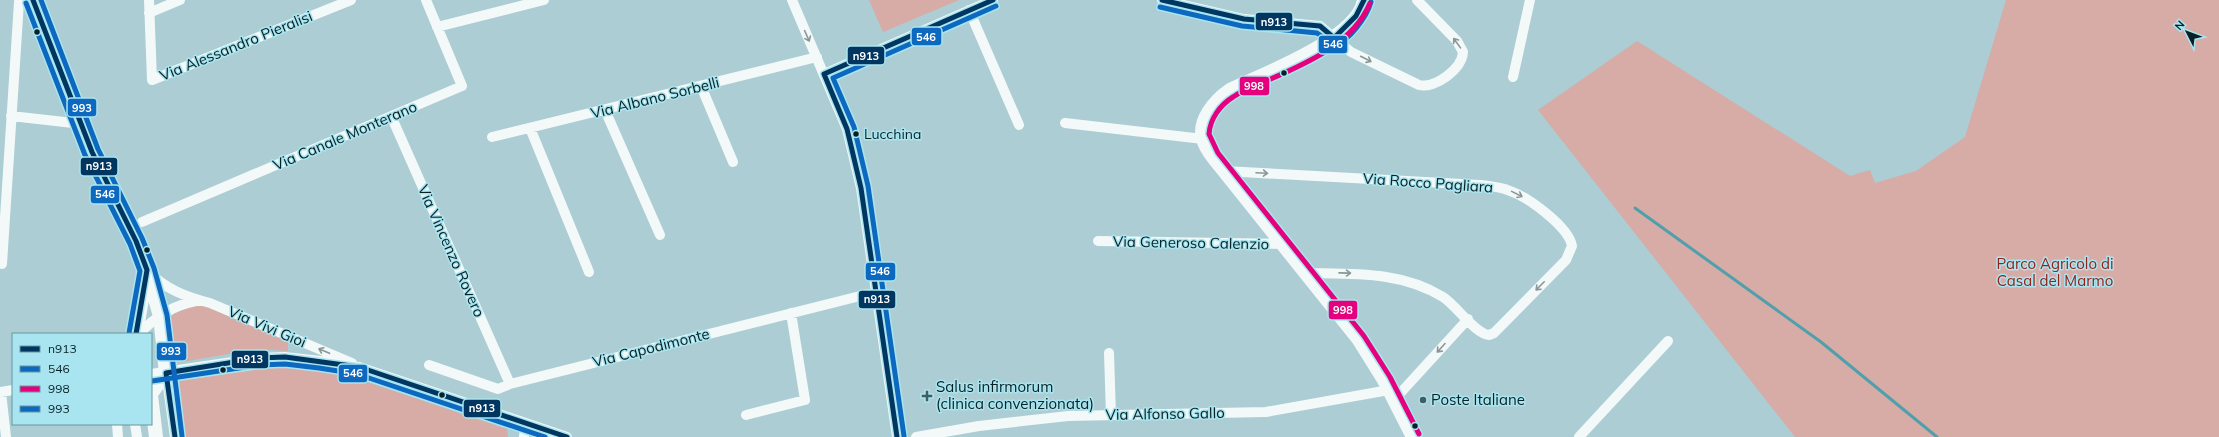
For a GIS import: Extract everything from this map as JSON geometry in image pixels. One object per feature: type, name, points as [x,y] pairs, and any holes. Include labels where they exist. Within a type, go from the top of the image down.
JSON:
[{"type":"main road","points":[[33,0],[71,92],[98,164],[136,241],[147,270],[160,316],[166,373],[152,393]]},
{"type":"main road","points":[[1364,0],[1361,8],[1353,20],[1334,38],[1224,94],[1207,115],[1204,124],[1203,139],[1209,151],[1224,171],[1359,340],[1391,395],[1413,437]]},
{"type":"main road","points":[[136,333],[147,270]]},
{"type":"main road","points":[[152,403],[156,437]]},
{"type":"street","name":"Via Alessandro Pieralisi","points":[[149,0],[152,80],[351,0]]},
{"type":"street","points":[[149,13],[180,0]]},
{"type":"street","name":"Via Canale Monterano","points":[[142,222],[392,118],[462,86],[426,0]]},
{"type":"street","points":[[437,27],[544,0]]},
{"type":"street","points":[[792,0],[845,123],[852,148],[861,188],[897,437]]},
{"type":"street","points":[[824,74],[969,10],[978,3],[993,0]]},
{"type":"street","points":[[1162,0],[1244,19],[1320,26],[1351,52],[1407,80],[1425,87],[1442,80],[1458,63],[1463,52],[1457,41],[1417,0]]},
{"type":"street","points":[[1512,77],[1530,0]]},
{"type":"street","points":[[2,264],[19,2]]},
{"type":"street","points":[[969,10],[1019,125]]},
{"type":"street","name":"Via Albano Sorbelli","points":[[492,137],[817,57]]},
{"type":"street","points":[[701,86],[733,162]]},
{"type":"street","points":[[605,110],[660,235]]},
{"type":"street","points":[[11,116],[82,124]]},
{"type":"street","name":"Via Vincenzo Rovero","points":[[392,118],[510,384]]},
{"type":"street","points":[[1065,123],[1203,139]]},
{"type":"street","points":[[530,128],[590,272]]},
{"type":"street","name":"Via Rocco Pagliara","points":[[1224,171],[1480,185],[1504,188],[1530,200],[1568,235],[1572,246],[1569,256],[1493,334],[1483,333],[1442,296],[1401,279],[1370,274],[1306,273]]},
{"type":"street","name":"Via Generoso Calenzio","points":[[1098,241],[1283,244]]},
{"type":"street","name":"Via Vivi Gioi","points":[[147,270],[164,285],[196,300],[210,303],[359,367],[567,437]]},
{"type":"street","name":"Via Capodimonte","points":[[429,365],[498,388],[876,292]]},
{"type":"street","points":[[140,333],[160,316],[179,304],[196,300]]},
{"type":"street","points":[[746,414],[804,400],[791,313]]},
{"type":"street","points":[[1391,395],[1468,319]]},
{"type":"street","points":[[1579,437],[1668,341]]},
{"type":"street","points":[[1109,353],[1111,415]]},
{"type":"street","name":"Via Vivi Gioi","points":[[152,374],[166,373],[253,358],[277,357],[307,359],[359,367]]},
{"type":"street","points":[[166,373],[175,437]]},
{"type":"street","points":[[6,437],[1,392],[12,390]]},
{"type":"street","name":"Via Alfonso Gallo","points":[[916,437],[979,426],[1068,416],[1266,412],[1391,395]]},
{"type":"street","points":[[524,437],[525,423]]},
{"type":"street","points":[[117,425],[118,437]]},
{"type":"street","points":[[135,425],[137,437]]},
{"type":"green space","points":[[869,0],[959,0],[883,32]]},
{"type":"green space","name":"Parco Agricolo di Casal del Marmo","points":[[2006,0],[2219,0],[2219,437],[1795,437],[1538,110],[1637,41],[1850,176],[1870,170],[1875,183],[1916,171],[1965,137]]},
{"type":"green space","points":[[193,306],[205,306],[288,341],[288,351],[258,349],[176,363],[168,319],[175,313]]},
{"type":"green space","points":[[278,362],[325,368],[507,429],[508,437],[182,437],[176,380],[260,363]]},
{"type":"waterway","points":[[1635,208],[1821,342],[1937,437]]},
{"type":"transit line","name":"n913","points":[[33,0],[92,152],[136,241],[147,270],[136,333]]},
{"type":"transit line","name":"993","points":[[41,0],[98,149],[142,238],[154,268],[167,315],[182,436]]},
{"type":"transit line","name":"n913","points":[[897,437],[861,188],[847,129],[824,74],[993,0]]},
{"type":"transit line","name":"n913","points":[[1162,0],[1244,19],[1320,26],[1334,38],[1356,16],[1364,0]]},
{"type":"transit line","name":"546","points":[[1160,7],[1242,26],[1317,33],[1334,45],[1346,39],[1357,28],[1366,14],[1371,2]]},
{"type":"transit line","name":"546","points":[[26,3],[85,155],[130,244],[140,271],[129,333]]},
{"type":"transit line","name":"998","points":[[1370,3],[1352,30],[1326,51],[1312,60],[1245,90],[1228,100],[1216,113],[1211,123],[1209,134],[1218,153],[1364,336],[1390,377],[1419,434]]},
{"type":"transit line","name":"546","points":[[904,436],[868,186],[854,127],[833,78],[996,6]]},
{"type":"transit line","name":"n913","points":[[175,437],[166,373],[259,358],[285,357],[359,367],[567,437]]},
{"type":"transit line","name":"546","points":[[152,381],[260,365],[285,364],[319,368],[357,374],[545,437]]},
{"type":"place","name":"Lucchina","points":[[856,134]]},
{"type":"place","name":"Salus infirmorum (clinica convenzionata)","points":[[927,396]]},
{"type":"place","name":"Poste Italiane","points":[[1423,400]]}]
